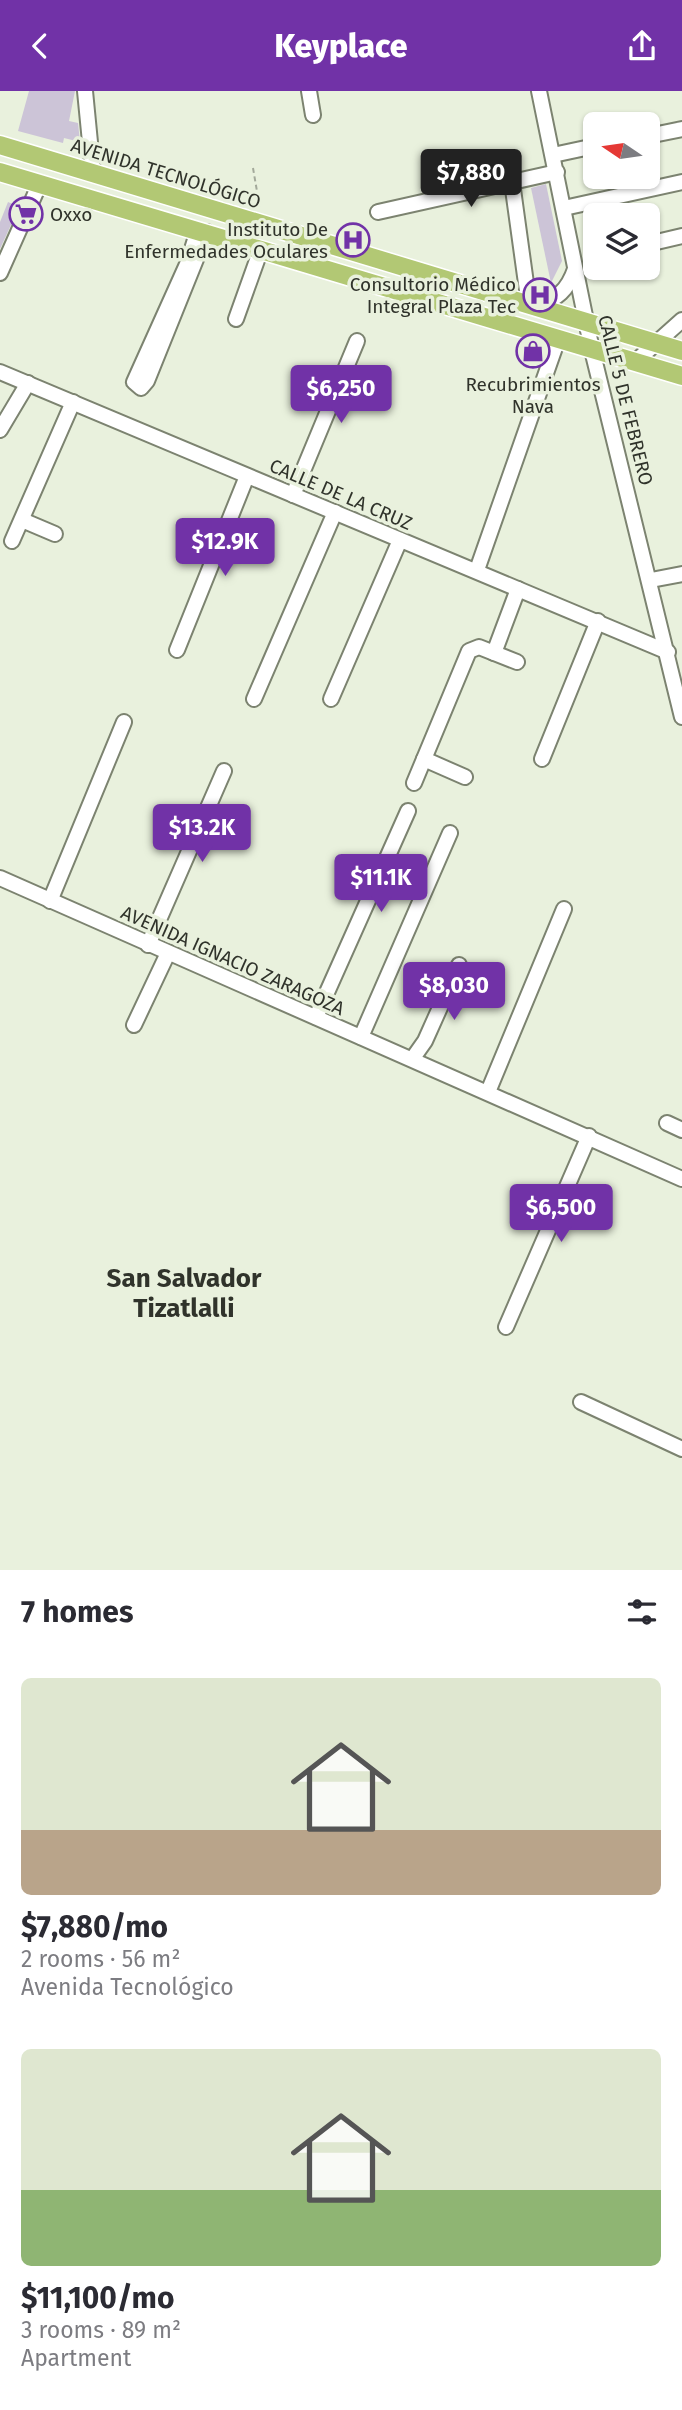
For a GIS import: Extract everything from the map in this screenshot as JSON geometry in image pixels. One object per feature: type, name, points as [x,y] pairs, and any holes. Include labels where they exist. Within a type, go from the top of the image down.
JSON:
[{"type":"main road","name":"AVENIDA TECNOLÓGICO","points":[[0,145],[682,351]]},
{"type":"main road","points":[[1,174],[203,231],[682,376]]},
{"type":"street","points":[[85,91],[93,173]]},
{"type":"street","points":[[309,91],[313,115]]},
{"type":"street","name":"CALLE 5 DE FEBRERO","points":[[539,91],[592,350],[651,580],[682,717]]},
{"type":"street","points":[[660,134],[682,129]]},
{"type":"street","points":[[553,155],[583,149]]},
{"type":"street","points":[[378,212],[557,172]]},
{"type":"street","points":[[512,182],[533,306],[559,296],[571,282],[576,267]]},
{"type":"street","points":[[564,208],[682,182]]},
{"type":"street","points":[[0,273],[40,183]]},
{"type":"street","points":[[203,231],[147,381],[141,388],[135,385],[136,378],[203,231]]},
{"type":"street","points":[[660,241],[682,236]]},
{"type":"street","points":[[236,319],[261,249]]},
{"type":"street","points":[[635,362],[682,320]]},
{"type":"street","points":[[477,570],[558,339]]},
{"type":"street","points":[[293,495],[357,341]]},
{"type":"street","name":"CALLE DE LA CRUZ","points":[[0,372],[668,652]]},
{"type":"street","points":[[0,430],[28,383]]},
{"type":"street","points":[[12,541],[73,402]]},
{"type":"street","points":[[177,649],[247,475]]},
{"type":"street","points":[[254,699],[335,512]]},
{"type":"street","points":[[22,520],[55,534]]},
{"type":"street","points":[[331,699],[400,540]]},
{"type":"street","points":[[651,580],[682,574]]},
{"type":"street","points":[[494,653],[518,589]]},
{"type":"street","points":[[542,759],[598,621]]},
{"type":"street","points":[[414,783],[469,651],[476,647],[517,662]]},
{"type":"street","points":[[51,901],[124,722]]},
{"type":"street","points":[[424,759],[465,778]]},
{"type":"street","points":[[148,945],[224,771]]},
{"type":"street","points":[[316,1017],[408,811]]},
{"type":"street","points":[[361,1037],[450,833]]},
{"type":"street","name":"AVENIDA IGNACIO ZARAGOZA","points":[[0,878],[682,1179]]},
{"type":"street","points":[[488,1092],[564,909]]},
{"type":"street","points":[[134,1025],[168,953]]},
{"type":"street","points":[[413,1058],[431,1030],[459,965]]},
{"type":"street","points":[[667,1123],[682,1130]]},
{"type":"street","points":[[506,1327],[589,1136]]},
{"type":"street","points":[[581,1402],[682,1449]]},
{"type":"path","points":[[253,168],[260,200],[259,224]]},
{"type":"building","points":[[29,91],[75,91],[69,121],[78,123],[80,142],[64,138],[63,143],[18,131]]},
{"type":"building","points":[[546,184],[562,261],[551,283],[531,188]]},
{"type":"building","points":[[8,202],[19,207],[0,249],[0,222]]},
{"type":"place","name":"Oxxo","points":[[26,214]]},
{"type":"place","name":"Instituto De Enfermedades Oculares","points":[[353,240]]},
{"type":"place","name":"Consultorio Médico Integral Plaza Tec","points":[[540,295]]},
{"type":"place","name":"Recubrimientos Nava","points":[[533,351]]},
{"type":"district","name":"San Salvador Tizatlalli","points":[[184,1292]]}]
